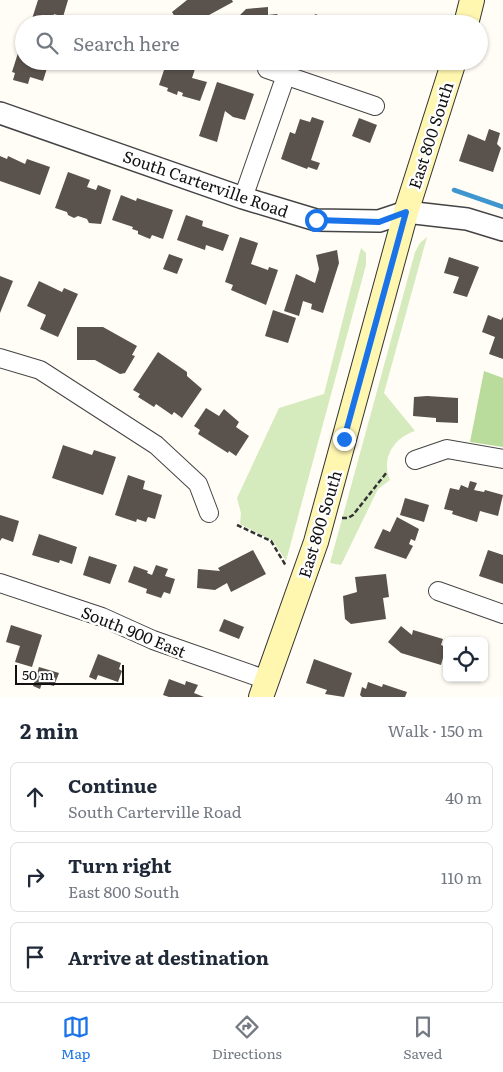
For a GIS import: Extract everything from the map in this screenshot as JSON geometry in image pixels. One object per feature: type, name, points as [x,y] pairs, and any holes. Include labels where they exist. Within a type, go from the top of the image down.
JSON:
[{"type":"main road","points":[[468,15],[472,0]]},
{"type":"main road","name":"East 800 South","points":[[264,689],[316,542],[406,212],[451,70]]},
{"type":"street","points":[[272,70],[375,106]]},
{"type":"street","points":[[243,198],[286,75]]},
{"type":"street","name":"South Carterville Road","points":[[0,113],[243,198],[316,220],[330,222],[379,222],[406,212],[467,219],[503,230]]},
{"type":"street","points":[[0,358],[40,370],[156,444],[198,484],[209,513]]},
{"type":"street","points":[[416,460],[447,449],[503,459]]},
{"type":"street","name":"South 900 East","points":[[0,583],[102,617],[264,689]]},
{"type":"street","points":[[438,591],[503,614]]},
{"type":"path","points":[[341,517],[348,518],[353,515],[387,472]]},
{"type":"path","points":[[237,525],[271,542],[287,568]]},
{"type":"green space","points":[[427,237],[384,393],[415,431],[407,434],[391,450],[387,464],[390,480],[378,489],[341,565],[330,563],[415,252],[420,243]]},
{"type":"green space","points":[[361,248],[366,253],[366,265],[286,561],[273,541],[240,524],[241,513],[237,498],[279,408],[324,394]]},
{"type":"green space","points":[[484,371],[503,378],[503,447],[470,442]]},
{"type":"building","points":[[38,0],[68,0],[64,15],[33,15]]},
{"type":"building","points":[[187,0],[232,0],[233,2],[209,15],[174,15],[172,12]]},
{"type":"building","points":[[268,7],[268,15],[240,15],[246,9]]},
{"type":"building","points":[[15,62],[15,70],[46,70],[43,81],[30,77],[28,84],[13,80],[15,73],[12,72]]},
{"type":"building","points":[[164,70],[195,70],[192,78],[207,82],[200,101],[182,96],[183,93],[178,91],[177,95],[167,91],[168,88],[159,85]]},
{"type":"building","points":[[217,82],[254,94],[245,120],[233,117],[225,111],[217,142],[199,136]]},
{"type":"building","points":[[312,117],[324,121],[311,160],[320,163],[317,170],[308,167],[307,169],[281,159],[290,132],[295,134],[300,119],[310,122]]},
{"type":"building","points":[[359,118],[377,125],[370,143],[352,136]]},
{"type":"building","points":[[489,129],[500,133],[497,144],[501,148],[493,172],[459,161],[468,134],[485,141]]},
{"type":"building","points":[[0,156],[7,159],[8,156],[25,164],[27,159],[50,167],[40,195],[0,181]]},
{"type":"building","points":[[68,172],[90,180],[87,187],[96,190],[98,185],[111,190],[101,224],[89,223],[87,219],[78,216],[74,218],[68,215],[67,212],[55,208]]},
{"type":"building","points":[[121,195],[136,201],[137,198],[173,210],[163,239],[152,235],[150,239],[138,234],[138,231],[132,229],[133,227],[112,220]]},
{"type":"building","points":[[186,215],[203,221],[202,226],[229,235],[223,251],[206,245],[205,250],[177,240]]},
{"type":"building","points":[[240,237],[258,243],[251,264],[268,270],[269,267],[278,270],[266,305],[231,290],[233,285],[225,282]]},
{"type":"building","points":[[337,250],[339,263],[323,313],[311,309],[312,304],[303,301],[299,316],[284,311],[296,274],[315,283],[319,269],[316,255]]},
{"type":"building","points":[[169,254],[183,259],[177,274],[163,269]]},
{"type":"building","points":[[449,257],[479,267],[467,297],[453,293],[459,277],[444,273]]},
{"type":"building","points":[[0,276],[13,281],[0,313]]},
{"type":"building","points":[[39,281],[62,292],[64,288],[78,294],[58,337],[40,329],[46,315],[27,306]]},
{"type":"building","points":[[273,310],[296,318],[288,343],[265,336]]},
{"type":"building","points":[[488,315],[501,320],[503,317],[503,359],[489,354],[495,337],[482,332]]},
{"type":"building","points":[[77,327],[103,327],[137,346],[132,355],[135,356],[125,373],[120,374],[95,360],[77,360]]},
{"type":"building","points":[[158,352],[187,372],[187,376],[202,389],[182,418],[174,412],[172,415],[156,404],[154,407],[138,397],[140,394],[133,390]]},
{"type":"building","points":[[414,397],[458,398],[458,423],[436,422],[436,418],[413,416]]},
{"type":"building","points":[[206,408],[219,416],[224,409],[239,422],[236,427],[249,436],[236,456],[198,434],[200,430],[194,426]]},
{"type":"building","points":[[63,445],[92,455],[94,450],[116,457],[103,495],[52,478]]},
{"type":"building","points":[[128,475],[145,481],[143,489],[162,495],[155,519],[148,517],[146,522],[137,519],[136,522],[115,515]]},
{"type":"building","points":[[470,481],[477,483],[474,490],[484,492],[485,490],[503,495],[498,516],[480,511],[477,522],[452,514],[453,511],[444,509],[450,488],[459,490],[461,485],[468,488]]},
{"type":"building","points":[[405,498],[429,505],[424,522],[400,515]]},
{"type":"building","points":[[0,515],[19,521],[13,542],[2,538],[0,541]]},
{"type":"building","points":[[397,517],[419,529],[415,541],[411,539],[409,544],[413,546],[406,559],[374,548],[383,529],[390,532]]},
{"type":"building","points":[[39,534],[77,547],[72,564],[60,560],[59,563],[32,555]]},
{"type":"building","points":[[253,550],[266,574],[231,592],[227,583],[215,590],[197,588],[198,569],[220,571],[218,568]]},
{"type":"building","points":[[488,550],[503,555],[503,584],[479,576]]},
{"type":"building","points":[[89,556],[117,565],[110,584],[83,575]]},
{"type":"building","points":[[156,565],[168,569],[165,576],[175,579],[170,594],[164,592],[161,598],[146,593],[147,589],[128,582],[134,566],[148,571],[147,573],[152,575]]},
{"type":"building","points":[[386,574],[389,597],[383,598],[386,619],[351,624],[345,619],[343,596],[357,592],[355,577]]},
{"type":"building","points":[[224,619],[244,627],[239,639],[219,631]]},
{"type":"building","points":[[11,625],[42,635],[32,667],[15,662],[20,646],[6,642]]},
{"type":"building","points":[[401,626],[412,635],[413,630],[443,639],[441,645],[443,646],[443,658],[441,665],[401,653],[388,642]]},
{"type":"building","points":[[98,654],[121,663],[119,669],[122,671],[118,682],[98,675],[96,680],[89,677]]},
{"type":"building","points":[[314,659],[352,673],[344,697],[325,694],[327,690],[306,683]]},
{"type":"building","points":[[39,667],[59,673],[54,686],[42,683],[40,689],[33,686]]},
{"type":"building","points":[[169,679],[185,685],[186,681],[198,685],[194,693],[204,697],[169,697],[163,695]]},
{"type":"building","points":[[368,682],[382,687],[383,684],[407,692],[405,697],[362,697],[360,695],[362,687],[366,689]]},
{"type":"waterway","points":[[454,190],[503,207]]},
{"type":"route","points":[[316,220],[330,222],[379,222],[406,212],[371,333],[344,439]]}]
